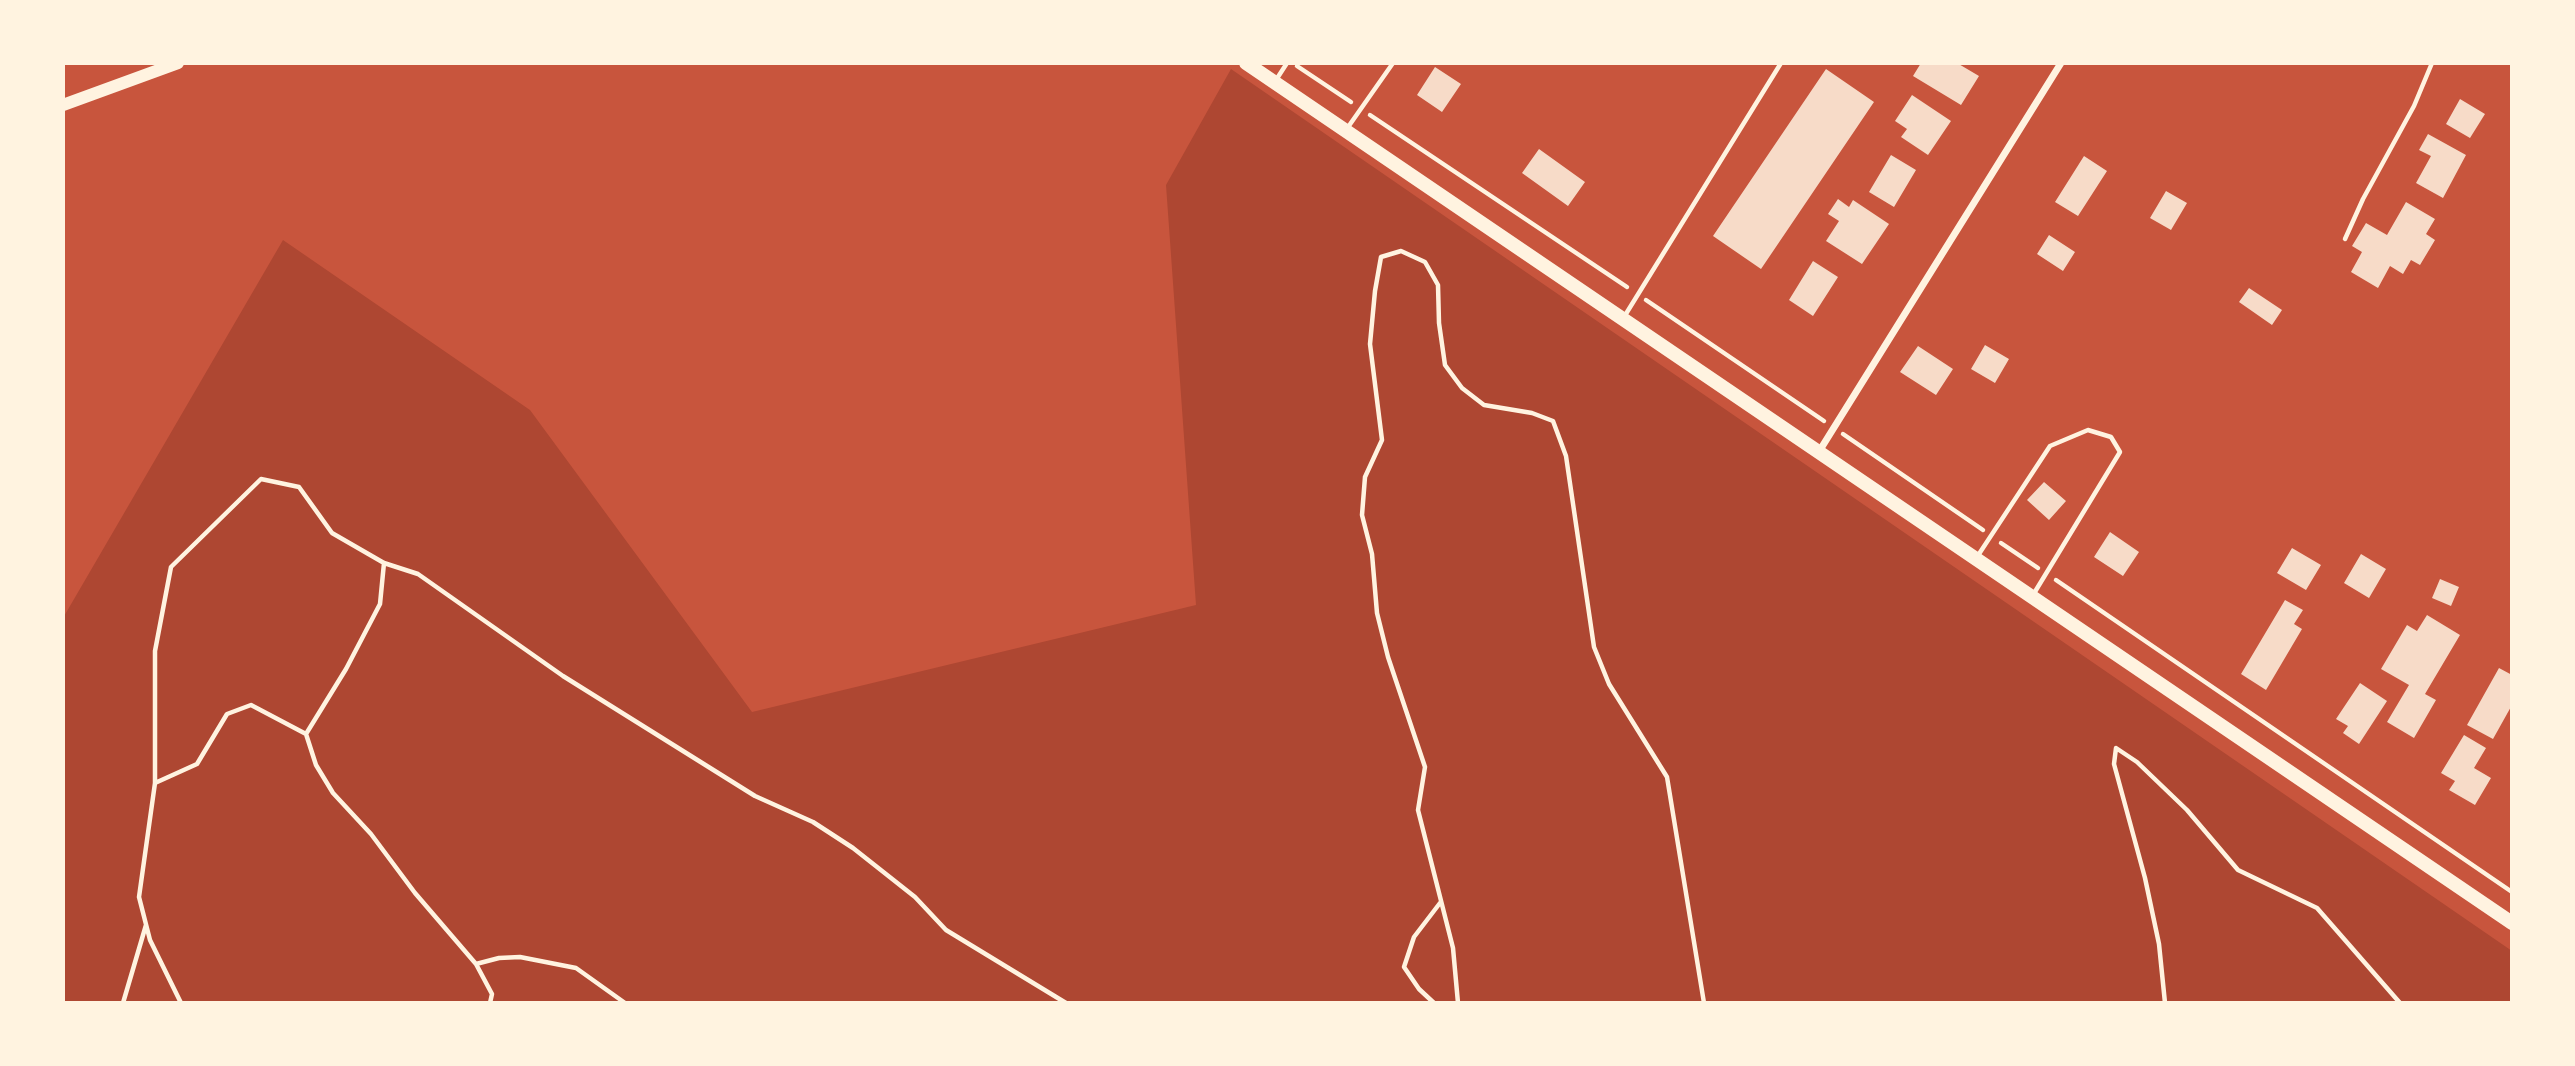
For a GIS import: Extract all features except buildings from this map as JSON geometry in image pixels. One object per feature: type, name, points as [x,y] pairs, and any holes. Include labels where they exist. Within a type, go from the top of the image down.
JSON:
[{"type":"main road","points":[[1249,64],[2512,923]]},
{"type":"street","points":[[63,105],[178,63]]},
{"type":"street","points":[[1820,450],[2060,63]]},
{"type":"lane","points":[[1275,82],[1287,63]]},
{"type":"lane","points":[[1346,131],[1393,63]]},
{"type":"lane","points":[[1624,318],[1781,63]]},
{"type":"lane","points":[[2345,239],[2363,199],[2414,106],[2432,63]]},
{"type":"lane","points":[[1458,1003],[1453,948],[1418,810],[1425,766],[1388,657],[1377,613],[1371,554],[1362,515],[1365,477],[1382,440],[1370,344],[1375,291],[1381,257],[1401,251],[1425,262],[1438,285],[1438,323],[1445,365],[1462,388],[1484,405],[1532,413],[1553,421],[1566,456],[1594,648],[1609,684],[1667,777],[1704,1003]]},
{"type":"lane","points":[[1977,557],[2050,446],[2088,430],[2111,437],[2120,452],[2032,595]]},
{"type":"lane","points":[[181,1003],[150,940],[139,897],[155,783],[155,651],[171,567],[261,479],[299,487],[332,533],[384,562],[418,574],[563,676],[755,796],[823,828],[915,897],[946,930],[1066,1003]]},
{"type":"lane","points":[[306,734],[346,669],[380,604],[384,562]]},
{"type":"lane","points":[[155,783],[197,764],[227,714],[251,705],[306,734],[316,765],[333,793],[371,834],[415,893],[476,964],[492,994],[490,1003]]},
{"type":"lane","points":[[2165,1003],[2158,944],[2145,878],[2114,764],[2116,748],[2137,762],[2187,810],[2238,870],[2317,908],[2400,1003]]},
{"type":"lane","points":[[1434,1003],[1419,989],[1404,967],[1414,937],[1441,903]]},
{"type":"lane","points":[[123,1003],[146,924]]},
{"type":"lane","points":[[476,964],[499,958],[520,957],[576,968],[625,1003]]},
{"type":"path","points":[[1292,63],[1640,295],[2512,892]]},
{"type":"shaded area","points":[[1231,69],[2512,951],[2512,1003],[63,1003],[63,618],[283,240],[530,410],[752,712],[1196,605],[1166,185]]}]
